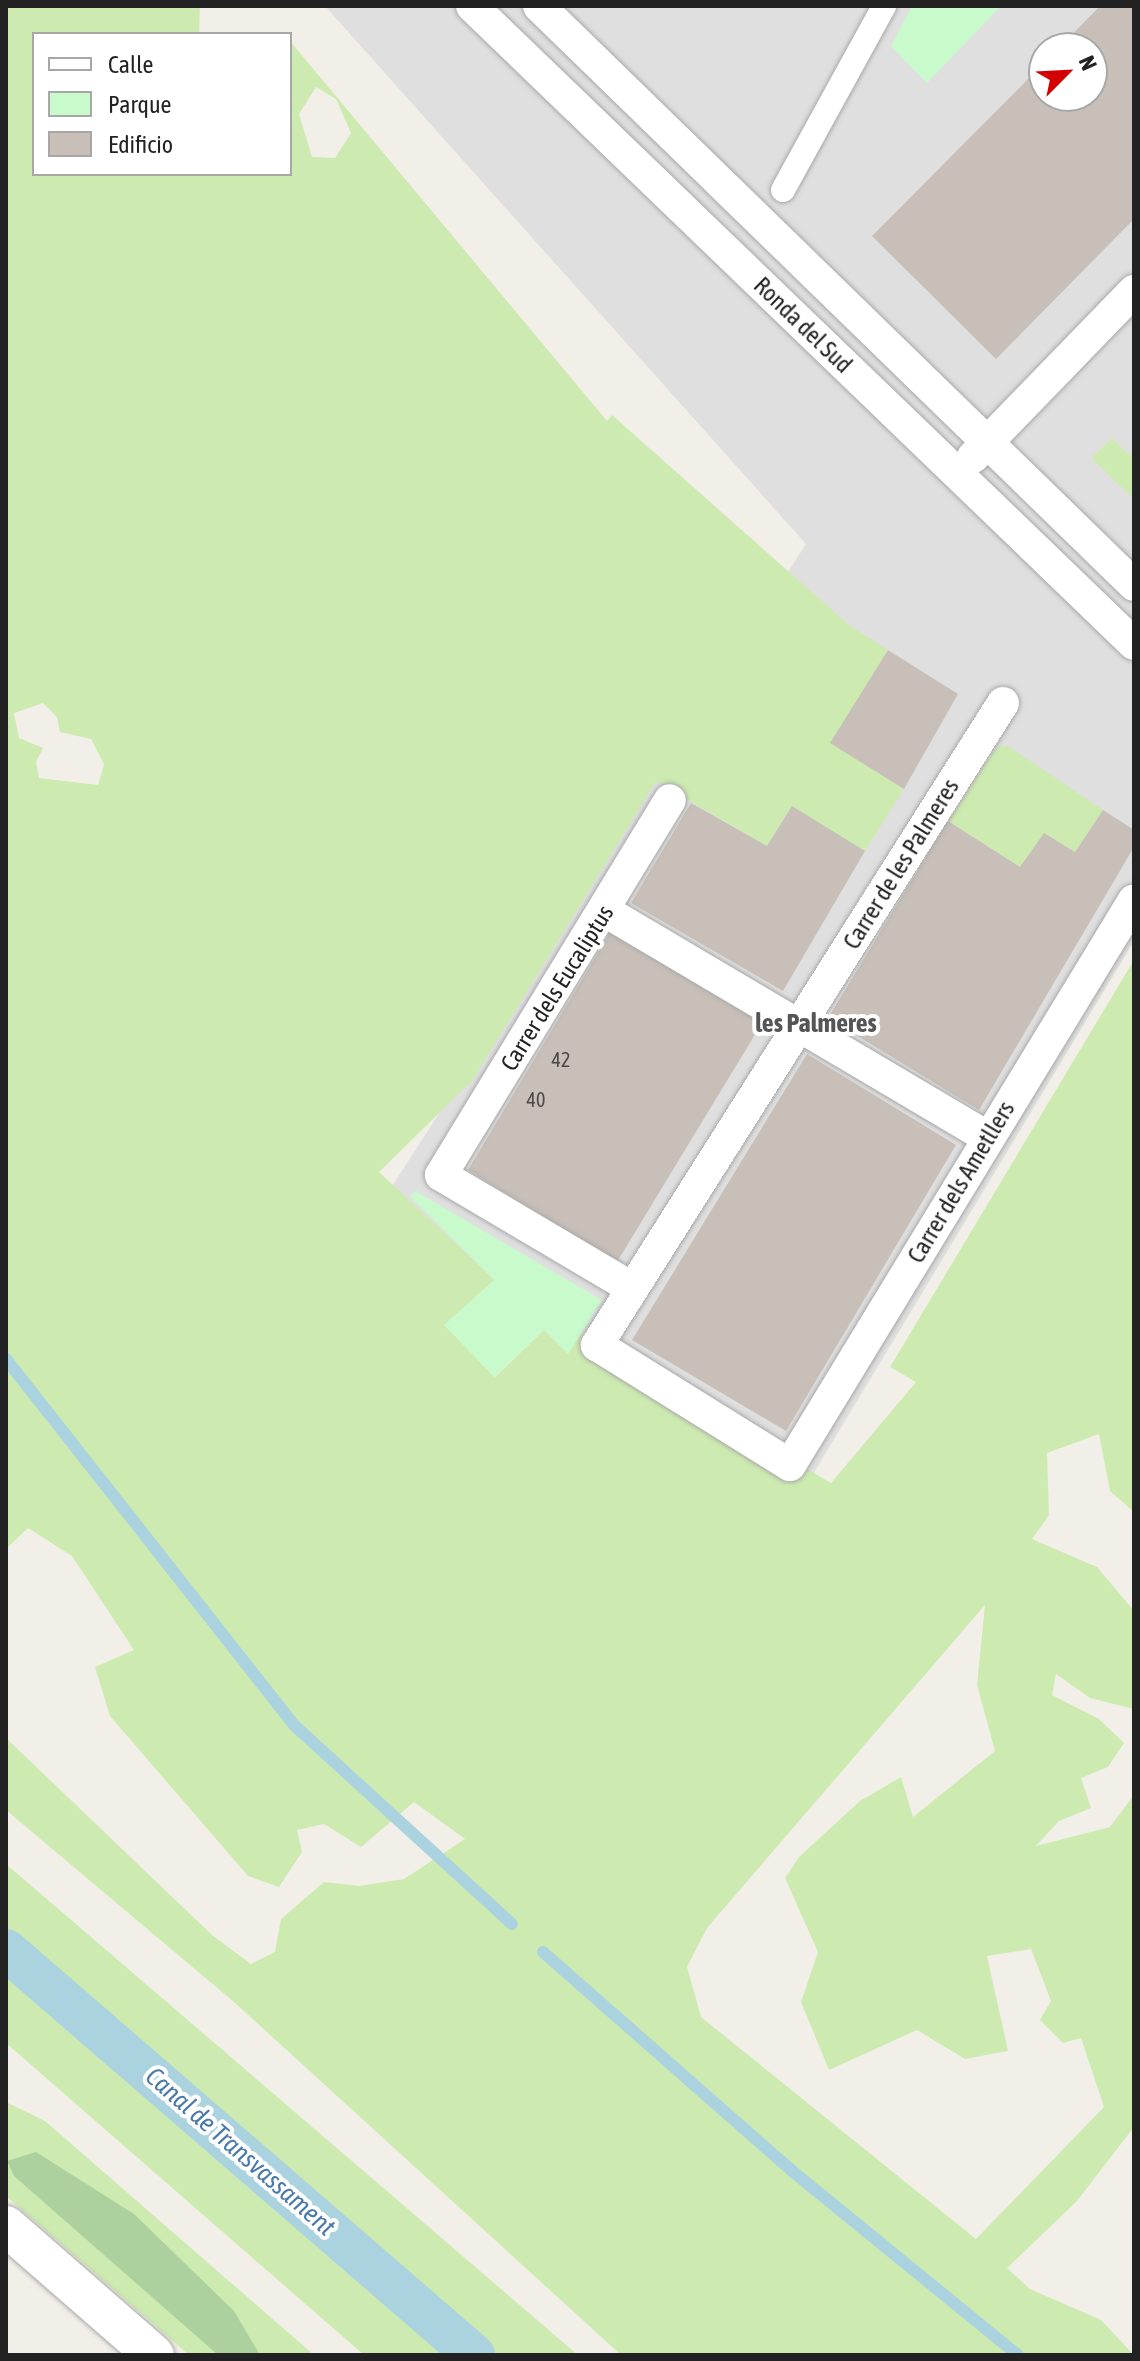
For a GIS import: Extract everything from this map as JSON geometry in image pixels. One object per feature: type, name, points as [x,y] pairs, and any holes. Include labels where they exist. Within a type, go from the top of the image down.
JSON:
[{"type":"street","name":"Ronda del Sud","points":[[472,6],[1134,644]]},
{"type":"street","name":"Ronda del Sud","points":[[539,6],[1134,585]]},
{"type":"street","points":[[783,190],[884,6]]},
{"type":"street","points":[[957,474],[1134,291]]},
{"type":"street","name":"Carrer de les Palmeres","points":[[790,1465],[597,1345],[1003,703]]},
{"type":"street","name":"Carrer dels Eucaliptus","points":[[632,1288],[441,1175],[670,800]]},
{"type":"street","name":"Carrer dels Ametllers","points":[[790,1465],[1134,900]]},
{"type":"street","points":[[605,911],[987,1137]]},
{"type":"street","points":[[6,2226],[154,2355]]},
{"type":"shaded area","points":[[325,6],[1134,6],[1134,941],[786,1519],[380,1205],[806,544]]},
{"type":"green space","points":[[6,6],[200,6],[199,32],[32,32],[32,176],[292,176],[292,43],[607,421],[612,415],[849,625],[888,650],[831,743],[904,789],[865,851],[792,806],[767,846],[656,781],[472,1081],[379,1172],[495,1280],[495,1377],[544,1330],[568,1353],[581,1335],[831,1483],[916,1382],[890,1367],[1134,960],[1134,1512],[1110,1491],[1099,1434],[1047,1453],[1049,1515],[1032,1539],[1097,1567],[1134,1611],[1134,1709],[1090,1698],[1056,1674],[1052,1695],[1099,1719],[1124,1743],[1108,1767],[1081,1778],[1091,1808],[1059,1821],[1036,1846],[1110,1827],[1134,1795],[1134,2127],[1077,2201],[1007,2268],[1030,2289],[1101,2320],[1134,2355],[621,2355],[234,2002],[6,1810],[6,1738],[212,1935],[251,1964],[275,1952],[281,1919],[324,1882],[359,1886],[404,1879],[465,1839],[414,1802],[361,1847],[324,1824],[297,1830],[302,1852],[279,1887],[248,1876],[110,1716],[95,1667],[134,1650],[72,1556],[28,1528],[6,1549]],"holes":[[[316,87],[336,99],[351,133],[335,158],[312,157],[299,114]],[[43,703],[57,717],[60,732],[91,739],[104,764],[98,785],[39,778],[36,762],[43,748],[19,738],[14,713]],[[985,1605],[977,1685],[995,1751],[913,1817],[901,1777],[860,1801],[799,1857],[785,1878],[818,1952],[801,2002],[829,2070],[917,2030],[965,2059],[1008,2051],[987,1956],[1031,1949],[1051,2001],[1040,2020],[1063,2043],[1081,2038],[1104,2107],[976,2239],[701,2017],[687,1967],[707,1928]]]},
{"type":"green space","points":[[912,6],[1001,6],[927,83],[891,46]]},
{"type":"green space","points":[[1112,438],[1134,459],[1134,499],[1091,458]]},
{"type":"green space","points":[[1008,746],[1103,810],[1075,852],[1044,833],[1020,867],[948,821],[997,747]]},
{"type":"green space","points":[[415,1191],[602,1300],[568,1354],[544,1330],[494,1377],[444,1325],[494,1280],[410,1196]]},
{"type":"green space","points":[[6,1864],[578,2355],[364,2355],[6,2043]]},
{"type":"green space","points":[[6,2102],[45,2121],[314,2355],[189,2355],[6,2196]]},
{"type":"green space","points":[[36,2152],[134,2214],[234,2311],[260,2355],[218,2355],[14,2176],[7,2161]]},
{"type":"building","points":[[1100,6],[1134,6],[1134,219],[996,359],[872,236],[1028,79],[1028,112],[1108,112],[1108,32],[1075,32]]},
{"type":"building","points":[[888,650],[958,694],[904,789],[830,743]]},
{"type":"building","points":[[691,803],[767,846],[792,806],[865,851],[783,991],[631,903]]},
{"type":"building","points":[[1103,810],[1134,830],[1134,847],[979,1110],[828,1018],[948,821],[1020,867],[1044,833],[1075,852]]},
{"type":"building","points":[[610,933],[762,1023],[617,1262],[468,1170]]},
{"type":"building","points":[[807,1054],[956,1145],[786,1431],[632,1340]]},
{"type":"waterway","points":[[6,1359],[294,1725],[512,1924]]},
{"type":"waterway","name":"Canal de Transvassament","points":[[6,1950],[474,2355]]},
{"type":"waterway","points":[[543,1952],[791,2170],[1018,2355]]},
{"type":"district","name":"les Palmeres","points":[[816,1024]]}]
